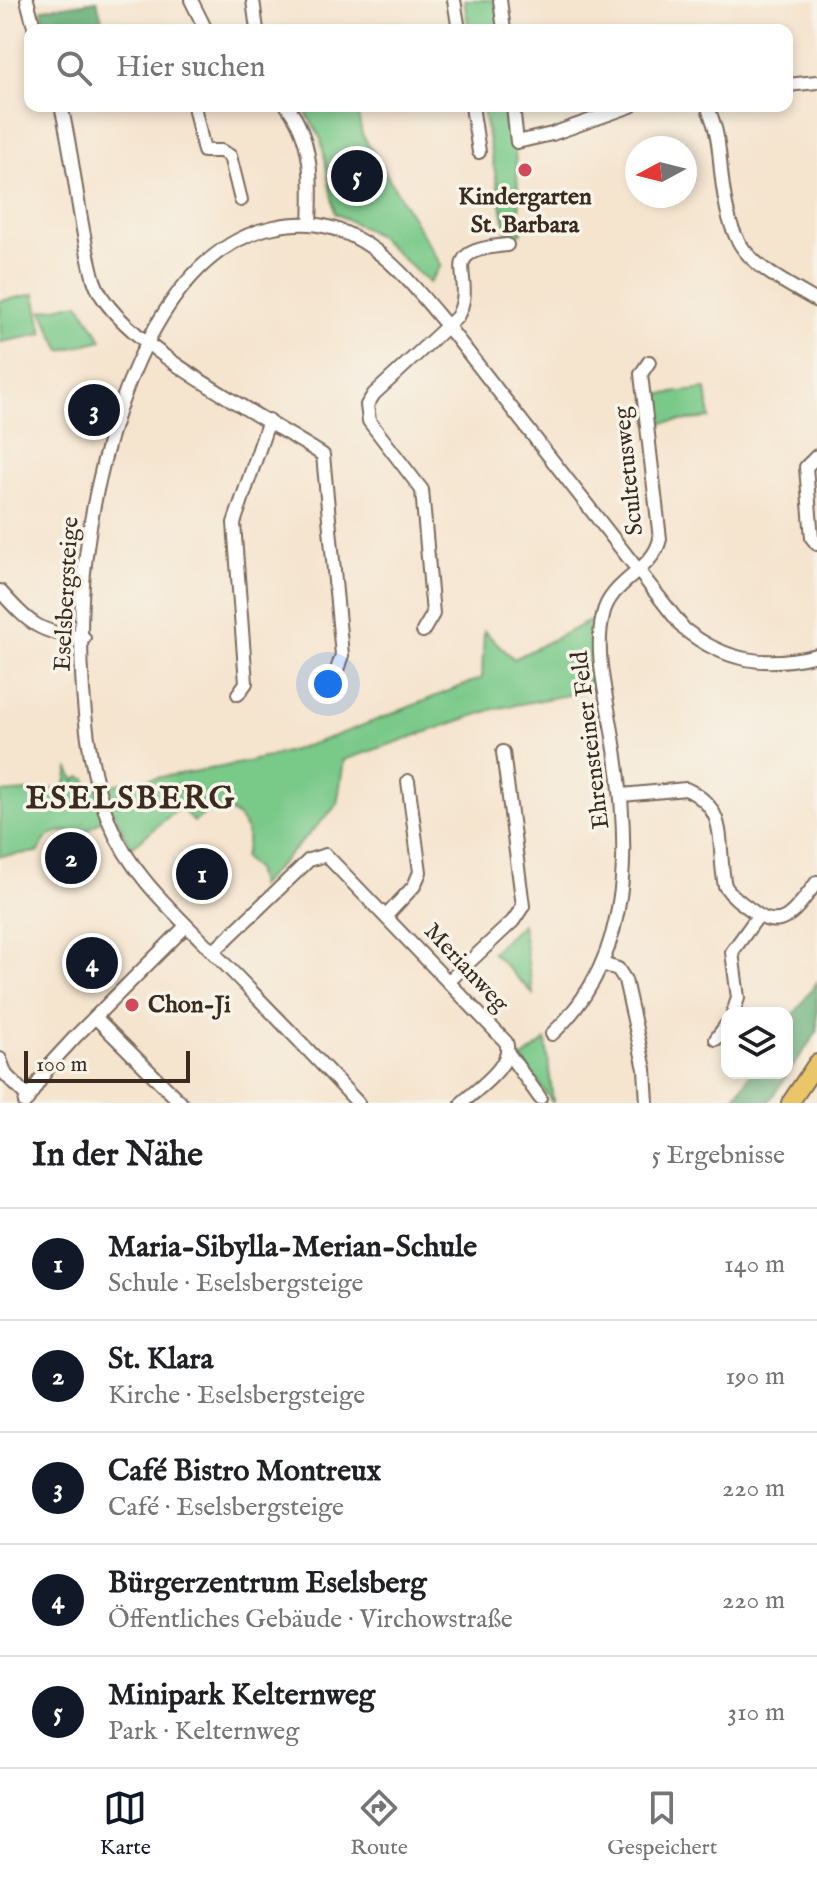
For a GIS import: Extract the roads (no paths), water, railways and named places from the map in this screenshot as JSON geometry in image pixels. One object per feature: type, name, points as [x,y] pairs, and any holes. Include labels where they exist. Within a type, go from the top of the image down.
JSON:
[{"type":"main road","points":[[790,1103],[817,1063]]},
{"type":"street","points":[[27,0],[33,24]]},
{"type":"street","points":[[191,0],[203,24]]},
{"type":"street","points":[[253,0],[256,24]]},
{"type":"street","points":[[454,0],[458,24]]},
{"type":"street","points":[[500,0],[503,24]]},
{"type":"street","points":[[793,84],[817,82]]},
{"type":"street","points":[[62,112],[94,281],[117,317],[149,344],[323,455],[342,655],[337,670]]},
{"type":"street","points":[[195,112],[204,151],[221,151],[230,156],[241,200]]},
{"type":"street","points":[[291,112],[300,125],[306,144],[312,192],[310,223]]},
{"type":"street","points":[[473,112],[479,152]]},
{"type":"street","points":[[514,112],[517,142],[552,134],[614,112]]},
{"type":"street","points":[[709,112],[717,133],[727,215],[735,239],[753,261],[817,301]]},
{"type":"street","name":"Eselsbergsteige","points":[[358,1103],[186,926],[136,869],[107,816],[84,699],[85,558],[96,488],[124,399],[149,344],[183,286],[221,248],[268,228],[310,223],[329,226],[369,245],[417,290],[449,328],[684,629],[723,653],[765,664],[817,655]]},
{"type":"street","points":[[423,631],[433,614],[422,490],[369,421],[367,405],[374,394],[449,328],[464,300],[462,265],[465,255],[473,249],[507,245]]},
{"type":"street","name":"Scultetusweg","points":[[637,569],[652,557],[660,539],[641,374],[649,362]]},
{"type":"street","points":[[238,694],[246,683],[234,523],[269,420]]},
{"type":"street","points":[[817,456],[808,462],[805,475],[812,538],[817,544]]},
{"type":"street","name":"Ehrensteiner Feld","points":[[552,1034],[577,1007],[602,964],[615,927],[623,882],[622,795],[603,671],[602,617],[613,594],[637,569]]},
{"type":"street","points":[[0,591],[36,628],[49,634],[84,638]]},
{"type":"street","points":[[449,981],[513,921],[523,906],[503,752]]},
{"type":"street","points":[[386,916],[414,886],[420,872],[408,781]]},
{"type":"street","points":[[622,795],[686,789],[711,806],[717,818],[725,886],[758,916],[773,923],[782,922],[817,882]]},
{"type":"street","name":"Merianweg","points":[[213,952],[315,856],[326,855],[506,1042],[508,1053],[540,1098]]},
{"type":"street","points":[[735,1007],[738,998],[732,952],[758,916]]},
{"type":"street","points":[[0,1059],[6,1075],[27,1100],[52,1062],[186,926]]},
{"type":"street","points":[[602,964],[618,969],[625,980],[645,1069],[647,1103]]},
{"type":"street","points":[[96,1018],[181,1103]]},
{"type":"street","points":[[716,1039],[721,1032]]},
{"type":"street","points":[[462,1103],[505,1062],[508,1053]]},
{"type":"place","name":"Kindergarten St. Barbara","points":[[525,170]]},
{"type":"place","name":"Minipark Kelternweg","points":[[357,176]]},
{"type":"place","name":"Café Bistro Montreux","points":[[94,410]]},
{"type":"place","name":"St. Klara","points":[[71,858]]},
{"type":"place","name":"Maria-Sibylla-Merian-Schule","points":[[202,874]]},
{"type":"place","name":"Bürgerzentrum Eselsberg","points":[[92,963]]},
{"type":"place","name":"Chon-Ji","points":[[132,1005]]},
{"type":"district","name":"ESELSBERG","points":[[131,799]]}]
